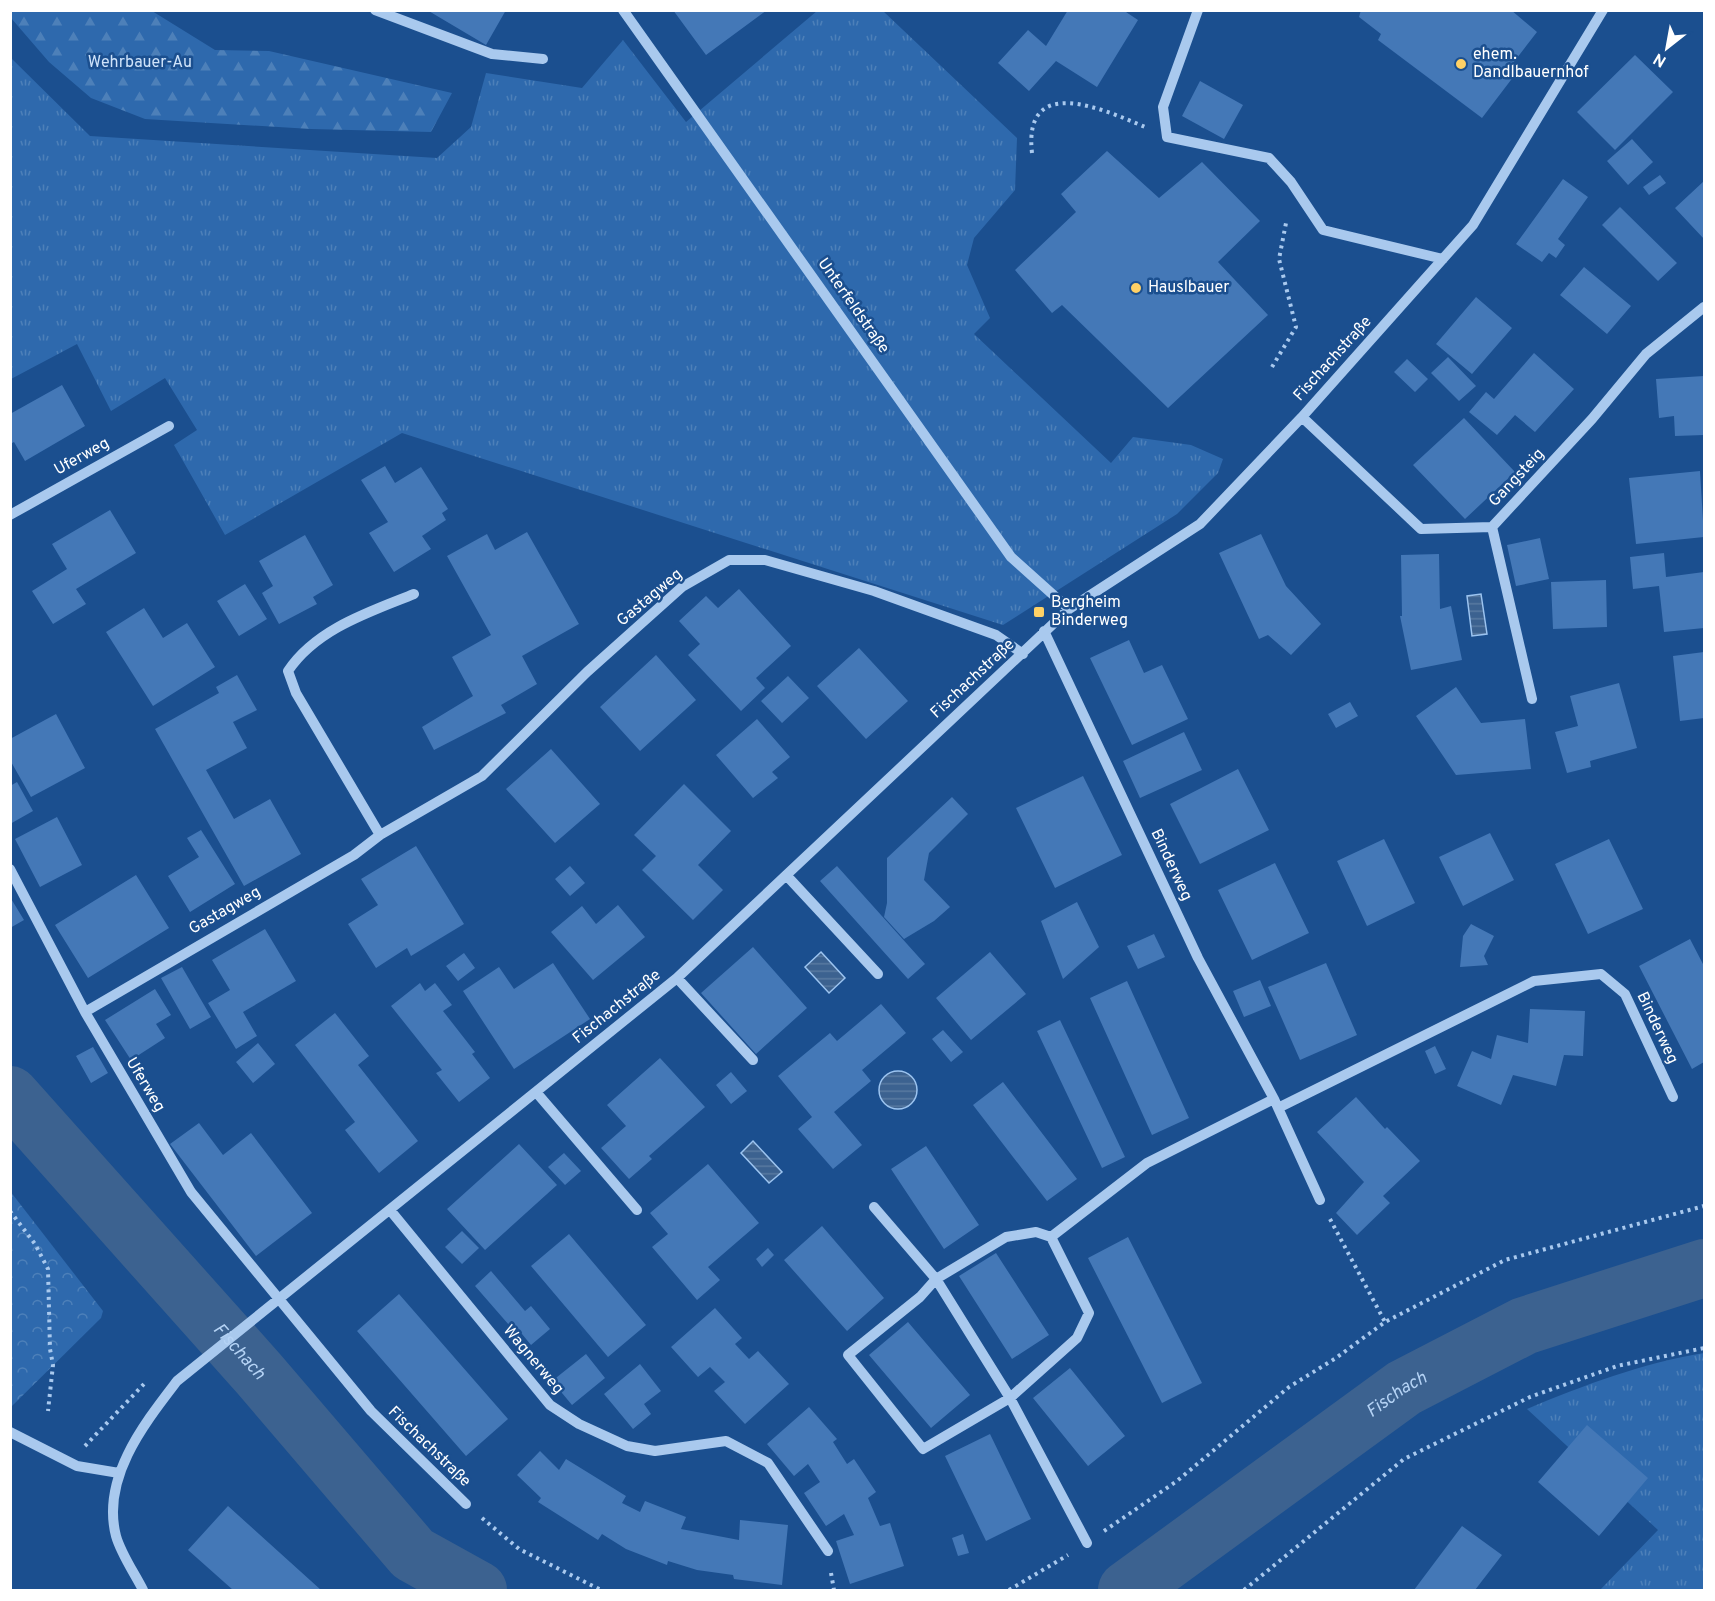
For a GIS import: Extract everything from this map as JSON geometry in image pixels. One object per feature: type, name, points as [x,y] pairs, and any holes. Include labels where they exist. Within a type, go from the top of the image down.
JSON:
[{"type":"street","points":[[375,10],[492,54],[543,58]]},
{"type":"street","name":"Unterfeldstraße","points":[[622,10],[1011,558],[1069,609]]},
{"type":"street","points":[[1198,10],[1163,107],[1167,136],[1269,158],[1291,182],[1323,230],[1443,259]]},
{"type":"street","name":"Fischachstraße","points":[[119,1473],[151,1416],[177,1381],[677,978],[1023,654],[1044,630],[1069,609],[1200,524],[1302,417],[1473,225],[1603,10]]},
{"type":"street","name":"Gangsteig","points":[[1302,417],[1421,530],[1492,527],[1592,419],[1646,354],[1704,307]]},
{"type":"street","name":"Uferweg","points":[[10,515],[169,426]]},
{"type":"street","points":[[1492,527],[1532,699]]},
{"type":"street","name":"Gastagweg","points":[[85,1012],[354,855],[380,835],[482,776],[587,672],[682,587],[729,560],[765,560],[873,591],[996,635],[1023,654]]},
{"type":"street","points":[[380,835],[296,693],[288,671],[308,647],[354,618],[414,594]]},
{"type":"street","name":"Binderweg","points":[[1044,630],[1198,958],[1276,1104],[1320,1200]]},
{"type":"street","name":"Uferweg","points":[[10,869],[85,1012],[191,1192],[281,1298]]},
{"type":"street","points":[[787,876],[879,974]]},
{"type":"street","name":"Binderweg","points":[[1276,1104],[1533,981],[1602,974],[1625,994],[1672,1097]]},
{"type":"street","points":[[677,978],[753,1060]]},
{"type":"street","points":[[536,1092],[637,1210]]},
{"type":"street","points":[[1051,1237],[1147,1163],[1276,1104]]},
{"type":"street","points":[[874,1207],[936,1279],[1010,1398],[1087,1543]]},
{"type":"street","name":"Wagnerweg","points":[[390,1210],[550,1405],[579,1424],[627,1446],[655,1451],[726,1441],[768,1463],[828,1551]]},
{"type":"street","points":[[1036,1232],[1051,1237],[1089,1313],[1077,1338],[1010,1398],[923,1449],[848,1355],[920,1297],[936,1279],[1006,1237],[1036,1232]]},
{"type":"street","name":"Fischachstraße","points":[[281,1298],[371,1411],[466,1504]]},
{"type":"street","points":[[10,1432],[77,1466],[119,1473],[113,1510],[116,1537],[143,1590]]},
{"type":"path","points":[[1032,153],[1030,136],[1033,119],[1044,108],[1062,103],[1096,106],[1167,136]]},
{"type":"path","points":[[1272,366],[1296,327],[1279,259],[1286,223]]},
{"type":"path","points":[[1320,1200],[1385,1322]]},
{"type":"path","points":[[1009,1590],[1087,1543],[1177,1481],[1289,1387],[1336,1358],[1385,1322],[1505,1260],[1704,1206]]},
{"type":"path","points":[[10,1211],[35,1244],[48,1269],[50,1349],[53,1365],[48,1411]]},
{"type":"path","points":[[1244,1590],[1404,1459],[1530,1397],[1617,1366],[1704,1348]]},
{"type":"path","points":[[77,1466],[79,1452],[133,1394],[151,1379]]},
{"type":"path","points":[[466,1504],[519,1549],[601,1590]]},
{"type":"green space","name":"Wehrbauer-Au","points":[[10,11],[152,11],[215,50],[269,51],[452,93],[431,132],[311,129],[145,119],[91,98],[49,62],[11,18]]},
{"type":"green space","points":[[817,11],[883,11],[1017,138],[1015,190],[974,238],[967,265],[990,318],[974,334],[1111,463],[1133,437],[1191,445],[1223,459],[1218,473],[1177,514],[1003,625],[402,433],[225,535],[174,445],[197,430],[165,378],[111,411],[77,344],[11,379],[10,57],[90,136],[437,158],[471,127],[486,73],[582,88],[623,40],[686,122]]},
{"type":"green space","points":[[10,1191],[103,1311],[101,1318],[11,1407]]},
{"type":"green space","points":[[1704,1353],[1704,1590],[1600,1590],[1658,1530],[1527,1409],[1614,1376],[1681,1357]]},
{"type":"shaded area","points":[[1481,594],[1487,634],[1472,636],[1467,596]]},
{"type":"shaded area","points":[[821,952],[845,978],[829,993],[805,967]]},
{"type":"shaded area","points":[[898,1071],[912,1076],[917,1090],[912,1104],[898,1109],[884,1104],[879,1090],[884,1076]]},
{"type":"shaded area","points":[[753,1141],[782,1172],[769,1183],[741,1153]]},
{"type":"building","points":[[427,10],[506,10],[486,45]]},
{"type":"building","points":[[673,10],[767,10],[706,55]]},
{"type":"building","points":[[1068,10],[1123,10],[1138,20],[1097,87],[1056,61],[1029,91],[998,63],[1028,30],[1046,46]]},
{"type":"building","name":"ehem. Dandlbauernhof","points":[[1361,10],[1511,10],[1537,32],[1510,67],[1517,72],[1482,118],[1378,40],[1381,34],[1359,17]]},
{"type":"building","points":[[1635,55],[1673,92],[1615,150],[1577,112]]},
{"type":"building","points":[[1200,81],[1243,105],[1224,139],[1182,116]]},
{"type":"building","points":[[1632,139],[1653,162],[1628,185],[1607,161]]},
{"type":"building","name":"Hauslbauer","points":[[1107,151],[1159,198],[1202,162],[1260,221],[1218,262],[1268,315],[1168,408],[1062,305],[1052,313],[1015,270],[1076,212],[1061,194]]},
{"type":"building","points":[[1660,175],[1666,183],[1649,195],[1643,187]]},
{"type":"building","points":[[1563,179],[1588,197],[1558,239],[1565,245],[1556,258],[1549,253],[1542,262],[1516,244]]},
{"type":"building","points":[[1704,181],[1704,239],[1675,208]]},
{"type":"building","points":[[1620,207],[1677,263],[1658,281],[1602,225]]},
{"type":"building","points":[[1584,267],[1631,306],[1607,334],[1560,295]]},
{"type":"building","points":[[1476,297],[1512,328],[1472,374],[1436,344]]},
{"type":"building","points":[[1534,353],[1574,389],[1535,432],[1515,415],[1497,435],[1469,412],[1486,392],[1494,399]]},
{"type":"building","points":[[1448,357],[1476,386],[1459,401],[1431,373]]},
{"type":"building","points":[[1407,359],[1428,379],[1415,392],[1394,372]]},
{"type":"building","points":[[1704,376],[1704,435],[1675,436],[1674,416],[1659,418],[1656,379]]},
{"type":"building","points":[[62,385],[85,426],[25,461],[14,442],[10,444],[10,414]]},
{"type":"building","points":[[1464,418],[1515,472],[1465,519],[1413,465]]},
{"type":"building","points":[[385,466],[395,483],[421,467],[448,509],[442,513],[446,520],[422,536],[431,549],[394,572],[369,533],[388,522],[361,480]]},
{"type":"building","points":[[1700,471],[1704,537],[1636,544],[1629,478]]},
{"type":"building","points":[[110,510],[136,553],[76,589],[86,604],[53,624],[32,591],[67,569],[52,544]]},
{"type":"building","points":[[527,532],[579,624],[522,656],[537,684],[501,705],[506,713],[434,750],[422,727],[473,696],[452,657],[491,635],[447,556],[487,534],[495,550]]},
{"type":"building","points":[[1261,534],[1286,586],[1321,624],[1291,655],[1268,635],[1259,639],[1219,553]]},
{"type":"building","points":[[305,535],[333,585],[313,597],[317,604],[279,624],[262,593],[273,586],[259,561]]},
{"type":"building","points":[[1540,538],[1549,579],[1516,586],[1507,545]]},
{"type":"building","points":[[1664,553],[1666,577],[1704,572],[1704,628],[1664,632],[1659,586],[1633,589],[1630,557]]},
{"type":"building","points":[[1439,554],[1440,609],[1451,606],[1462,660],[1411,670],[1400,616],[1402,616],[1401,555]]},
{"type":"building","points":[[1606,580],[1607,627],[1553,629],[1551,582]]},
{"type":"building","points":[[245,584],[267,619],[239,636],[217,601]]},
{"type":"building","points":[[739,589],[791,646],[756,678],[765,688],[741,711],[688,655],[700,644],[679,621],[706,596],[718,608]]},
{"type":"building","points":[[144,608],[163,638],[187,623],[215,667],[153,706],[106,632]]},
{"type":"building","points":[[1129,640],[1144,673],[1162,665],[1188,719],[1132,745],[1090,658]]},
{"type":"building","points":[[859,648],[908,701],[866,739],[817,686]]},
{"type":"building","points":[[1704,652],[1704,718],[1680,721],[1673,656]]},
{"type":"building","points":[[656,655],[696,700],[640,751],[600,707]]},
{"type":"building","points":[[237,675],[257,710],[233,722],[247,748],[206,770],[234,819],[270,799],[301,854],[244,886],[155,729],[219,693],[216,687]]},
{"type":"building","points":[[788,676],[809,698],[782,723],[761,701]]},
{"type":"building","points":[[1619,683],[1637,748],[1590,761],[1591,767],[1567,773],[1555,732],[1578,726],[1570,696]]},
{"type":"building","points":[[1456,687],[1481,723],[1525,719],[1531,769],[1456,775],[1416,716]]},
{"type":"building","points":[[1350,702],[1358,716],[1336,728],[1328,714]]},
{"type":"building","points":[[56,714],[85,768],[31,797],[10,760],[10,739]]},
{"type":"building","points":[[757,719],[790,757],[772,772],[778,778],[753,798],[716,755]]},
{"type":"building","points":[[1184,732],[1202,770],[1140,798],[1123,761]]},
{"type":"building","points":[[551,749],[600,804],[555,843],[506,789]]},
{"type":"building","points":[[1238,769],[1269,830],[1200,864],[1170,804]]},
{"type":"building","points":[[1083,776],[1122,855],[1055,888],[1016,808]]},
{"type":"building","points":[[17,782],[33,811],[10,824],[10,786]]},
{"type":"building","points":[[684,784],[731,831],[698,865],[723,890],[693,920],[642,870],[656,856],[634,835]]},
{"type":"building","points":[[952,797],[968,814],[929,853],[924,880],[950,907],[934,921],[904,939],[884,917],[887,903],[887,858]]},
{"type":"building","points":[[57,817],[82,865],[40,887],[15,839]]},
{"type":"building","points":[[201,830],[235,884],[190,912],[168,876],[199,857],[187,838]]},
{"type":"building","points":[[1490,833],[1514,880],[1463,906],[1439,857]]},
{"type":"building","points":[[1384,839],[1415,903],[1367,926],[1337,861]]},
{"type":"building","points":[[1609,839],[1643,909],[1588,934],[1555,864]]},
{"type":"building","points":[[416,846],[464,924],[411,956],[407,948],[376,968],[348,924],[378,905],[361,879]]},
{"type":"building","points":[[1275,863],[1309,933],[1252,960],[1218,890]]},
{"type":"building","points":[[570,866],[585,883],[570,896],[555,879]]},
{"type":"building","points":[[837,866],[925,964],[908,979],[820,881]]},
{"type":"building","points":[[136,875],[169,928],[88,978],[55,925]]},
{"type":"building","points":[[10,897],[24,920],[10,928]]},
{"type":"building","points":[[1077,902],[1099,947],[1063,979],[1041,921]]},
{"type":"building","points":[[618,905],[645,937],[593,980],[551,932],[582,906],[596,924]]},
{"type":"building","points":[[1471,924],[1494,936],[1484,956],[1488,965],[1460,967],[1463,936]]},
{"type":"building","points":[[265,929],[296,981],[243,1012],[257,1036],[236,1049],[208,1003],[230,990],[212,960]]},
{"type":"building","points":[[1154,934],[1165,957],[1138,969],[1127,946]]},
{"type":"building","points":[[1690,939],[1704,966],[1704,1062],[1692,1069],[1639,966]]},
{"type":"building","points":[[753,947],[807,1008],[756,1054],[701,993]]},
{"type":"building","points":[[990,952],[1026,994],[971,1040],[936,998]]},
{"type":"building","points":[[464,953],[475,968],[458,981],[446,966]]},
{"type":"building","points":[[553,963],[590,1019],[514,1069],[463,991],[499,967],[514,989]]},
{"type":"building","points":[[1326,963],[1357,1035],[1300,1060],[1268,987]]},
{"type":"building","points":[[182,967],[211,1017],[190,1029],[161,978]]},
{"type":"building","points":[[1260,980],[1271,1006],[1244,1017],[1233,991]]},
{"type":"building","points":[[1127,981],[1189,1118],[1152,1135],[1090,998]]},
{"type":"building","points":[[420,983],[425,991],[435,983],[452,1005],[443,1011],[475,1052],[472,1054],[490,1078],[459,1102],[436,1073],[442,1070],[391,1006]]},
{"type":"building","points":[[155,989],[171,1015],[156,1024],[165,1038],[131,1060],[105,1020]]},
{"type":"building","points":[[881,1004],[906,1033],[862,1070],[871,1081],[834,1112],[862,1145],[833,1169],[798,1129],[812,1117],[778,1076],[830,1033],[837,1041]]},
{"type":"building","points":[[1530,1009],[1585,1011],[1583,1056],[1564,1055],[1556,1086],[1513,1075],[1501,1105],[1457,1086],[1472,1051],[1491,1059],[1497,1035],[1528,1043]]},
{"type":"building","points":[[335,1013],[369,1056],[358,1065],[418,1141],[379,1173],[345,1130],[355,1122],[295,1045]]},
{"type":"building","points":[[1060,1020],[1125,1157],[1102,1168],[1037,1031]]},
{"type":"building","points":[[943,1030],[963,1052],[951,1062],[932,1039]]},
{"type":"building","points":[[258,1043],[275,1064],[253,1083],[236,1062]]},
{"type":"building","points":[[1435,1046],[1446,1069],[1435,1074],[1425,1051]]},
{"type":"building","points":[[93,1047],[108,1073],[91,1083],[76,1056]]},
{"type":"building","points":[[660,1058],[705,1107],[649,1156],[652,1159],[629,1179],[601,1148],[626,1126],[607,1105]]},
{"type":"building","points":[[731,1072],[747,1091],[731,1104],[716,1085]]},
{"type":"building","points":[[1003,1082],[1077,1179],[1047,1201],[973,1105]]},
{"type":"building","points":[[1356,1097],[1385,1129],[1387,1127],[1420,1161],[1383,1196],[1390,1203],[1357,1235],[1336,1213],[1364,1182],[1317,1132]]},
{"type":"building","points":[[199,1123],[223,1155],[251,1133],[312,1213],[256,1256],[170,1144]]},
{"type":"building","points":[[519,1144],[557,1185],[485,1250],[447,1209]]},
{"type":"building","points":[[926,1146],[979,1225],[944,1249],[891,1169]]},
{"type":"building","points":[[564,1153],[581,1171],[565,1185],[548,1167]]},
{"type":"building","points":[[708,1164],[759,1223],[708,1267],[720,1280],[697,1300],[652,1247],[668,1234],[650,1213]]},
{"type":"building","points":[[822,1226],[884,1298],[847,1331],[784,1260]]},
{"type":"building","points":[[462,1231],[479,1248],[462,1264],[445,1247]]},
{"type":"building","points":[[569,1234],[646,1325],[608,1357],[531,1266]]},
{"type":"building","points":[[1128,1237],[1202,1383],[1162,1403],[1088,1258]]},
{"type":"building","points":[[768,1248],[774,1255],[762,1267],[756,1259]]},
{"type":"building","points":[[996,1253],[1049,1335],[1012,1359],[959,1276]]},
{"type":"building","points":[[491,1271],[525,1311],[531,1306],[550,1329],[531,1345],[513,1323],[509,1325],[475,1286]]},
{"type":"building","points":[[399,1294],[508,1419],[466,1456],[357,1331]]},
{"type":"building","points":[[715,1308],[742,1338],[735,1344],[749,1359],[758,1351],[789,1384],[745,1424],[714,1391],[725,1382],[710,1367],[698,1377],[671,1347]]},
{"type":"building","points":[[908,1322],[970,1395],[931,1428],[869,1355]]},
{"type":"building","points":[[586,1354],[605,1378],[572,1405],[552,1381]]},
{"type":"building","points":[[640,1364],[661,1391],[644,1404],[651,1414],[633,1429],[604,1394]]},
{"type":"building","points":[[1070,1368],[1125,1436],[1088,1466],[1033,1398]]},
{"type":"building","points":[[809,1407],[837,1439],[833,1442],[847,1464],[854,1459],[876,1492],[868,1498],[880,1526],[890,1523],[904,1566],[850,1584],[836,1541],[854,1535],[844,1514],[826,1526],[804,1493],[820,1482],[808,1464],[794,1476],[767,1444]]},
{"type":"building","points":[[1587,1425],[1648,1478],[1599,1536],[1538,1482]]},
{"type":"building","points":[[990,1434],[1031,1519],[986,1541],[945,1456]]},
{"type":"building","points":[[540,1451],[559,1470],[566,1459],[626,1496],[622,1503],[640,1512],[645,1501],[686,1517],[681,1529],[739,1540],[740,1520],[788,1525],[782,1585],[734,1579],[733,1575],[697,1570],[668,1561],[667,1565],[626,1549],[602,1534],[598,1540],[538,1502],[541,1498],[517,1475]]},
{"type":"building","points":[[228,1506],[321,1590],[233,1590],[188,1550]]},
{"type":"building","points":[[1462,1526],[1502,1555],[1475,1590],[1414,1590]]},
{"type":"building","points":[[963,1534],[969,1553],[958,1556],[952,1538]]},
{"type":"waterway","name":"Fischach","points":[[10,1095],[259,1374],[413,1554],[478,1590]]},
{"type":"waterway","name":"Fischach","points":[[1127,1590],[1404,1388],[1524,1326],[1704,1268]]},
{"type":"place","name":"ehem. Dandlbauernhof","points":[[1461,64]]},
{"type":"place","name":"Hauslbauer","points":[[1136,288]]},
{"type":"place","name":"Bergheim Binderweg","points":[[1039,612]]}]
